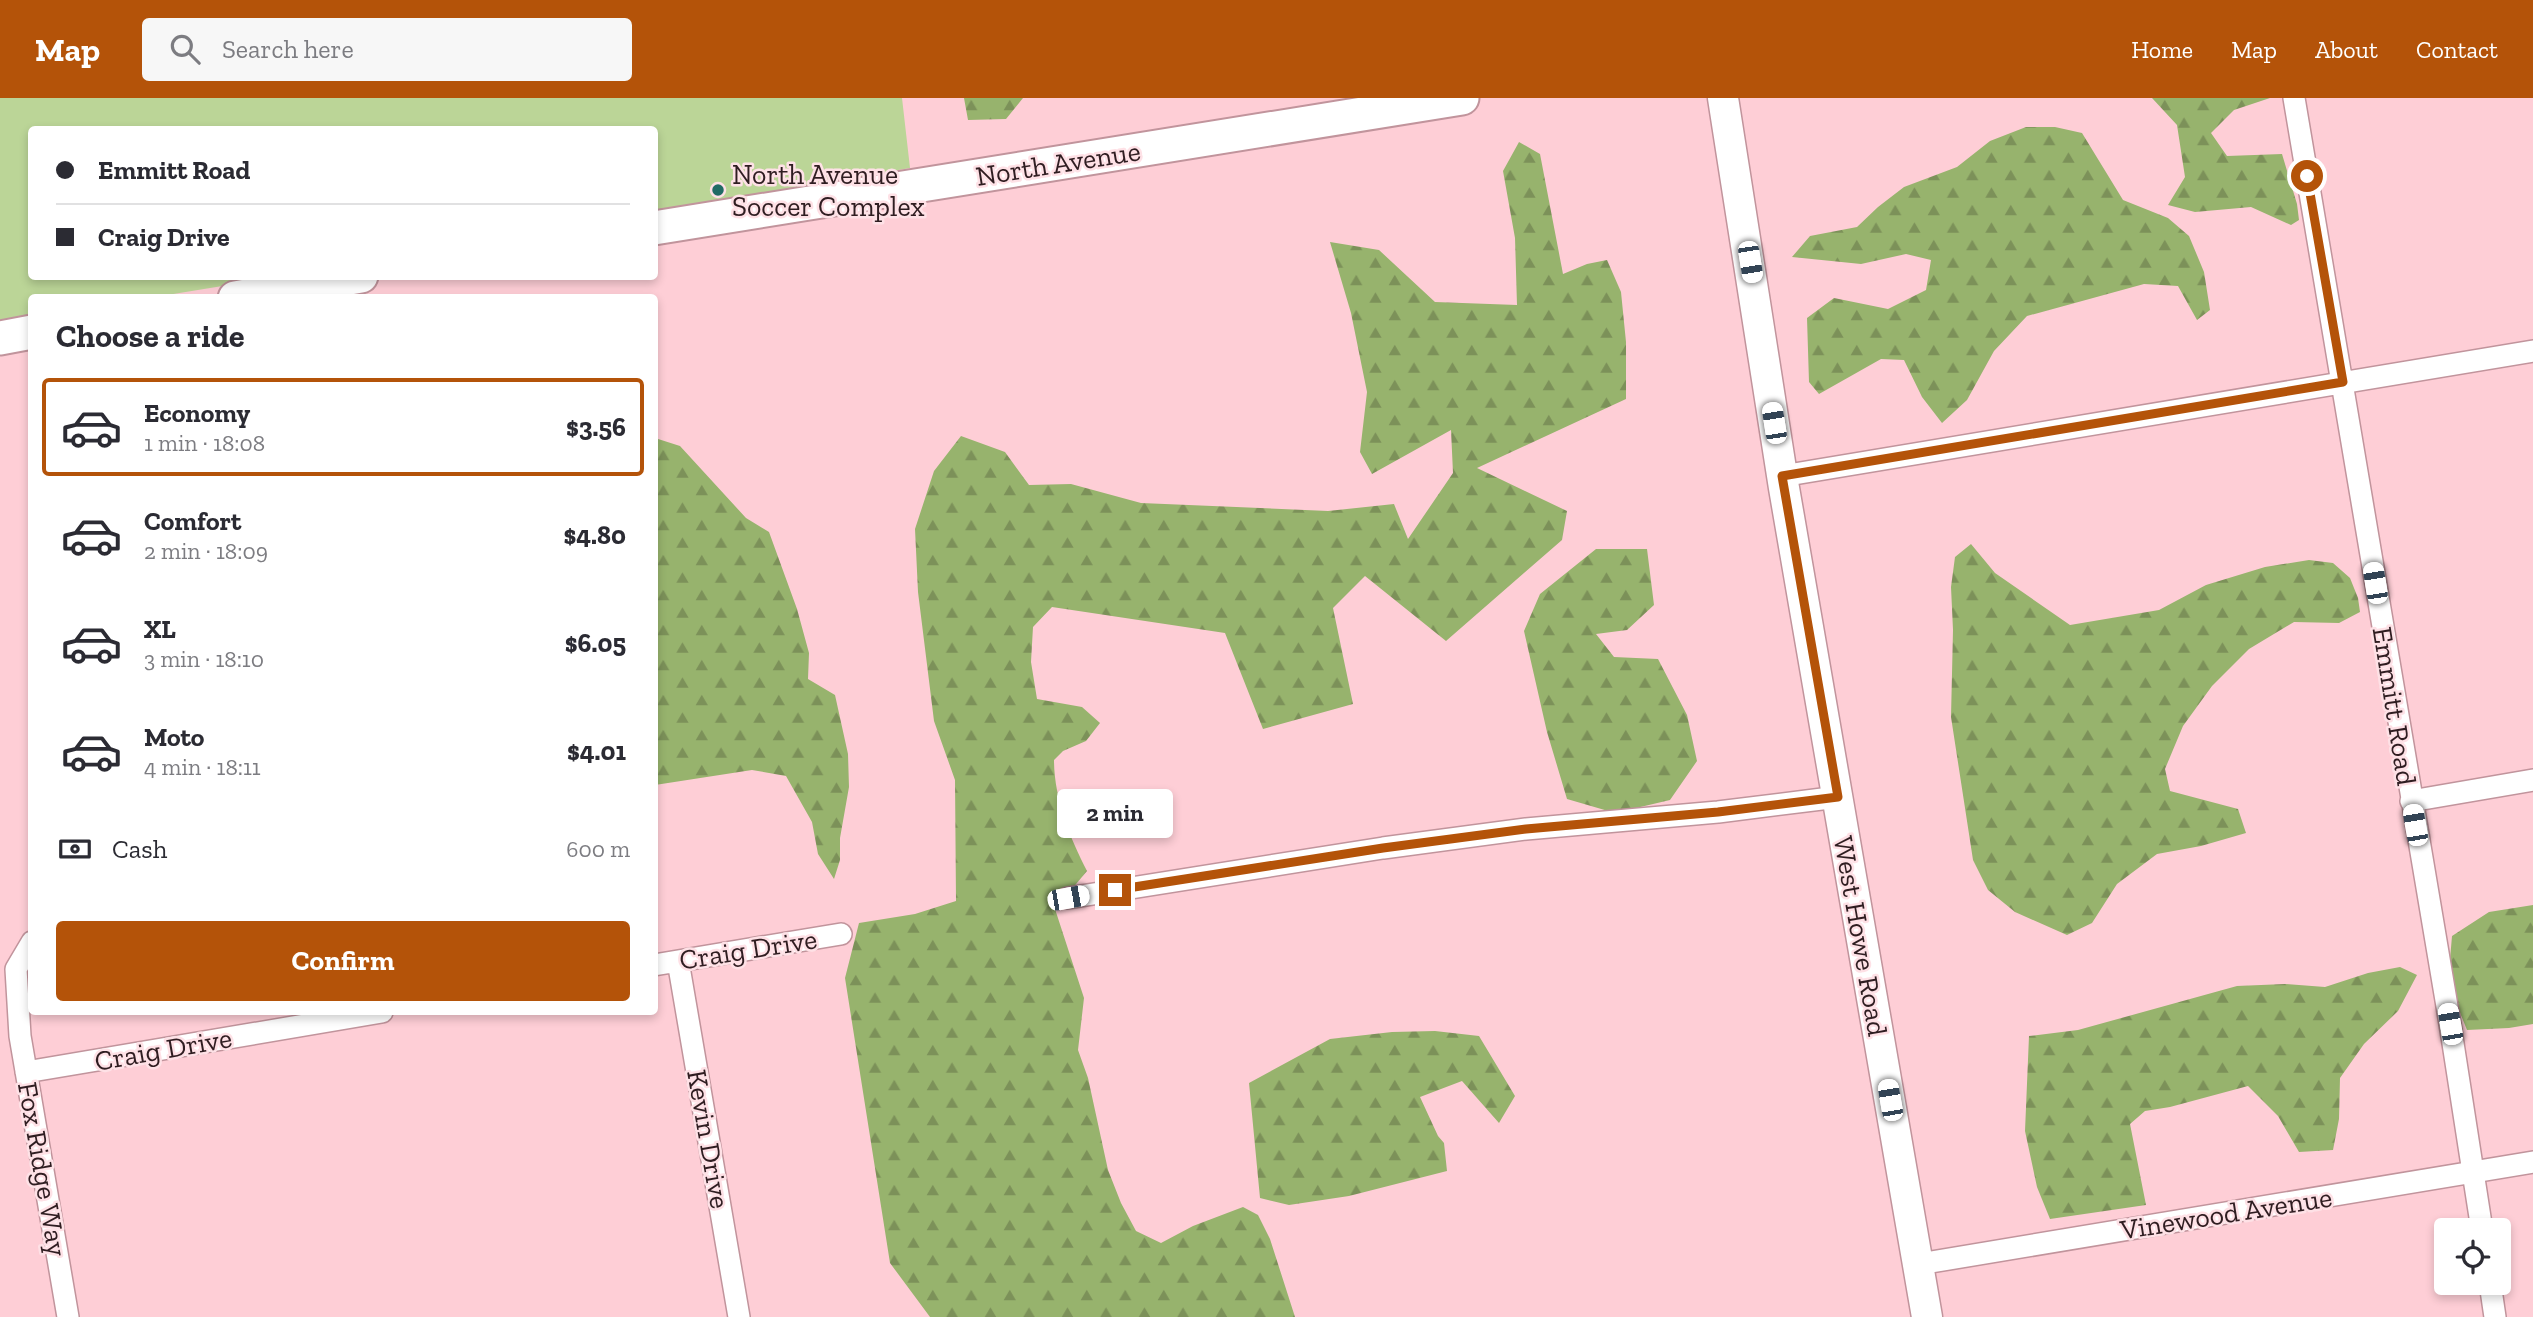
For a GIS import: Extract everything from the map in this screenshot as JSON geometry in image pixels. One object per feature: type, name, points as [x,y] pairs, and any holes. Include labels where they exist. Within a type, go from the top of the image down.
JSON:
[{"type":"main road","name":"North Avenue","points":[[658,227],[1462,98]]},
{"type":"main road","name":"West Howe Road","points":[[1723,98],[1782,476],[1927,1317]]},
{"type":"main road","points":[[259,294],[338,280]]},
{"type":"main road","points":[[0,338],[28,333]]},
{"type":"street","name":"Emmitt Road","points":[[2294,98],[2480,1218]]},
{"type":"street","points":[[1782,476],[2533,351]]},
{"type":"street","points":[[2411,801],[2533,780]]},
{"type":"street","points":[[1068,898],[1383,848],[1526,829],[1718,812],[1838,797]]},
{"type":"street","name":"Craig Drive","points":[[658,964],[841,934]]},
{"type":"street","name":"Fox Ridge Way","points":[[28,949],[16,970],[20,1036],[68,1317]]},
{"type":"street","name":"Kevin Drive","points":[[678,961],[740,1317]]},
{"type":"street","name":"Craig Drive","points":[[26,1072],[365,1015]]},
{"type":"street","name":"Vinewood Avenue","points":[[1919,1264],[2533,1162]]},
{"type":"street","points":[[2492,1295],[2495,1317]]},
{"type":"green space","name":"North Avenue Soccer Complex","points":[[0,98],[902,98],[910,168],[658,211],[658,126],[28,126],[28,280],[260,280],[173,294],[28,294],[28,319],[0,324]]},
{"type":"green space","points":[[964,98],[1023,98],[1006,119],[968,120]]},
{"type":"green space","points":[[2152,98],[2270,98],[2234,110],[2211,133],[2227,156],[2282,154],[2299,220],[2291,225],[2251,207],[2195,212],[2168,205],[2185,177],[2177,125]]},
{"type":"green space","points":[[2026,127],[2055,127],[2082,133],[2123,200],[2168,218],[2189,236],[2204,272],[2210,310],[2197,320],[2178,286],[2144,284],[2027,316],[1994,351],[1967,400],[1942,423],[1922,397],[1904,360],[1881,359],[1819,394],[1809,382],[1807,318],[1834,298],[1888,309],[1926,290],[1931,260],[1906,254],[1861,264],[1792,257],[1810,236],[1857,227],[1904,187],[1957,167],[1990,141]]},
{"type":"green space","points":[[1519,142],[1540,154],[1563,274],[1587,264],[1607,260],[1621,292],[1626,342],[1626,399],[1477,468],[1567,511],[1562,540],[1446,641],[1365,576],[1333,608],[1353,704],[1263,729],[1225,633],[1052,607],[1033,627],[1031,662],[1037,699],[1082,707],[1100,723],[1086,741],[1063,751],[1054,760],[1064,817],[1087,871],[1055,909],[1084,998],[1078,1050],[1088,1078],[1108,1170],[1136,1231],[1161,1243],[1193,1226],[1243,1207],[1258,1215],[1270,1239],[1295,1317],[930,1317],[890,1263],[845,978],[859,923],[915,914],[956,901],[955,780],[934,721],[918,592],[915,529],[934,471],[961,436],[1005,452],[1029,485],[1071,484],[1141,503],[1328,511],[1394,504],[1408,539],[1453,473],[1451,430],[1372,474],[1360,452],[1367,392],[1351,313],[1330,242],[1379,250],[1435,302],[1517,305],[1515,238],[1503,171]]},
{"type":"green space","points":[[658,439],[680,446],[746,518],[769,532],[797,609],[809,653],[808,679],[835,695],[848,754],[849,787],[840,838],[840,860],[834,879],[818,854],[812,822],[786,776],[752,770],[658,785]]},
{"type":"green space","points":[[1971,544],[1995,573],[2070,625],[2159,610],[2206,585],[2265,567],[2309,560],[2333,563],[2350,578],[2358,598],[2360,612],[2339,623],[2294,622],[2249,649],[2212,686],[2183,726],[2165,769],[2170,791],[2238,809],[2246,833],[2201,846],[2157,854],[2117,884],[2092,923],[2067,935],[2015,912],[1988,890],[1973,860],[1951,717],[1951,587],[1955,557]]},
{"type":"green space","points":[[1596,549],[1647,549],[1654,605],[1627,630],[1596,634],[1614,657],[1658,659],[1687,715],[1697,761],[1670,800],[1615,813],[1567,799],[1547,732],[1524,631],[1540,594]]},
{"type":"green space","points":[[2533,905],[2533,1024],[2467,1030],[2448,983],[2452,936],[2489,912]]},
{"type":"green space","points":[[2400,967],[2417,975],[2398,1011],[2364,1044],[2340,1078],[2339,1119],[2333,1150],[2299,1152],[2278,1116],[2248,1086],[2145,1111],[2130,1124],[2146,1205],[2050,1219],[2037,1187],[2025,1131],[2029,1036],[2078,1030],[2237,986],[2285,984],[2325,987],[2368,973]]},
{"type":"green space","points":[[1435,1031],[1479,1036],[1515,1096],[1499,1123],[1462,1081],[1420,1097],[1444,1143],[1447,1171],[1349,1196],[1289,1205],[1260,1198],[1249,1083],[1330,1039],[1392,1032]]},
{"type":"place","name":"North Avenue Soccer Complex","points":[[718,190]]},
{"type":"route","points":[[1115,890],[1383,848],[1526,829],[1718,812],[1838,797],[1782,476],[2343,382],[2307,176]]}]
